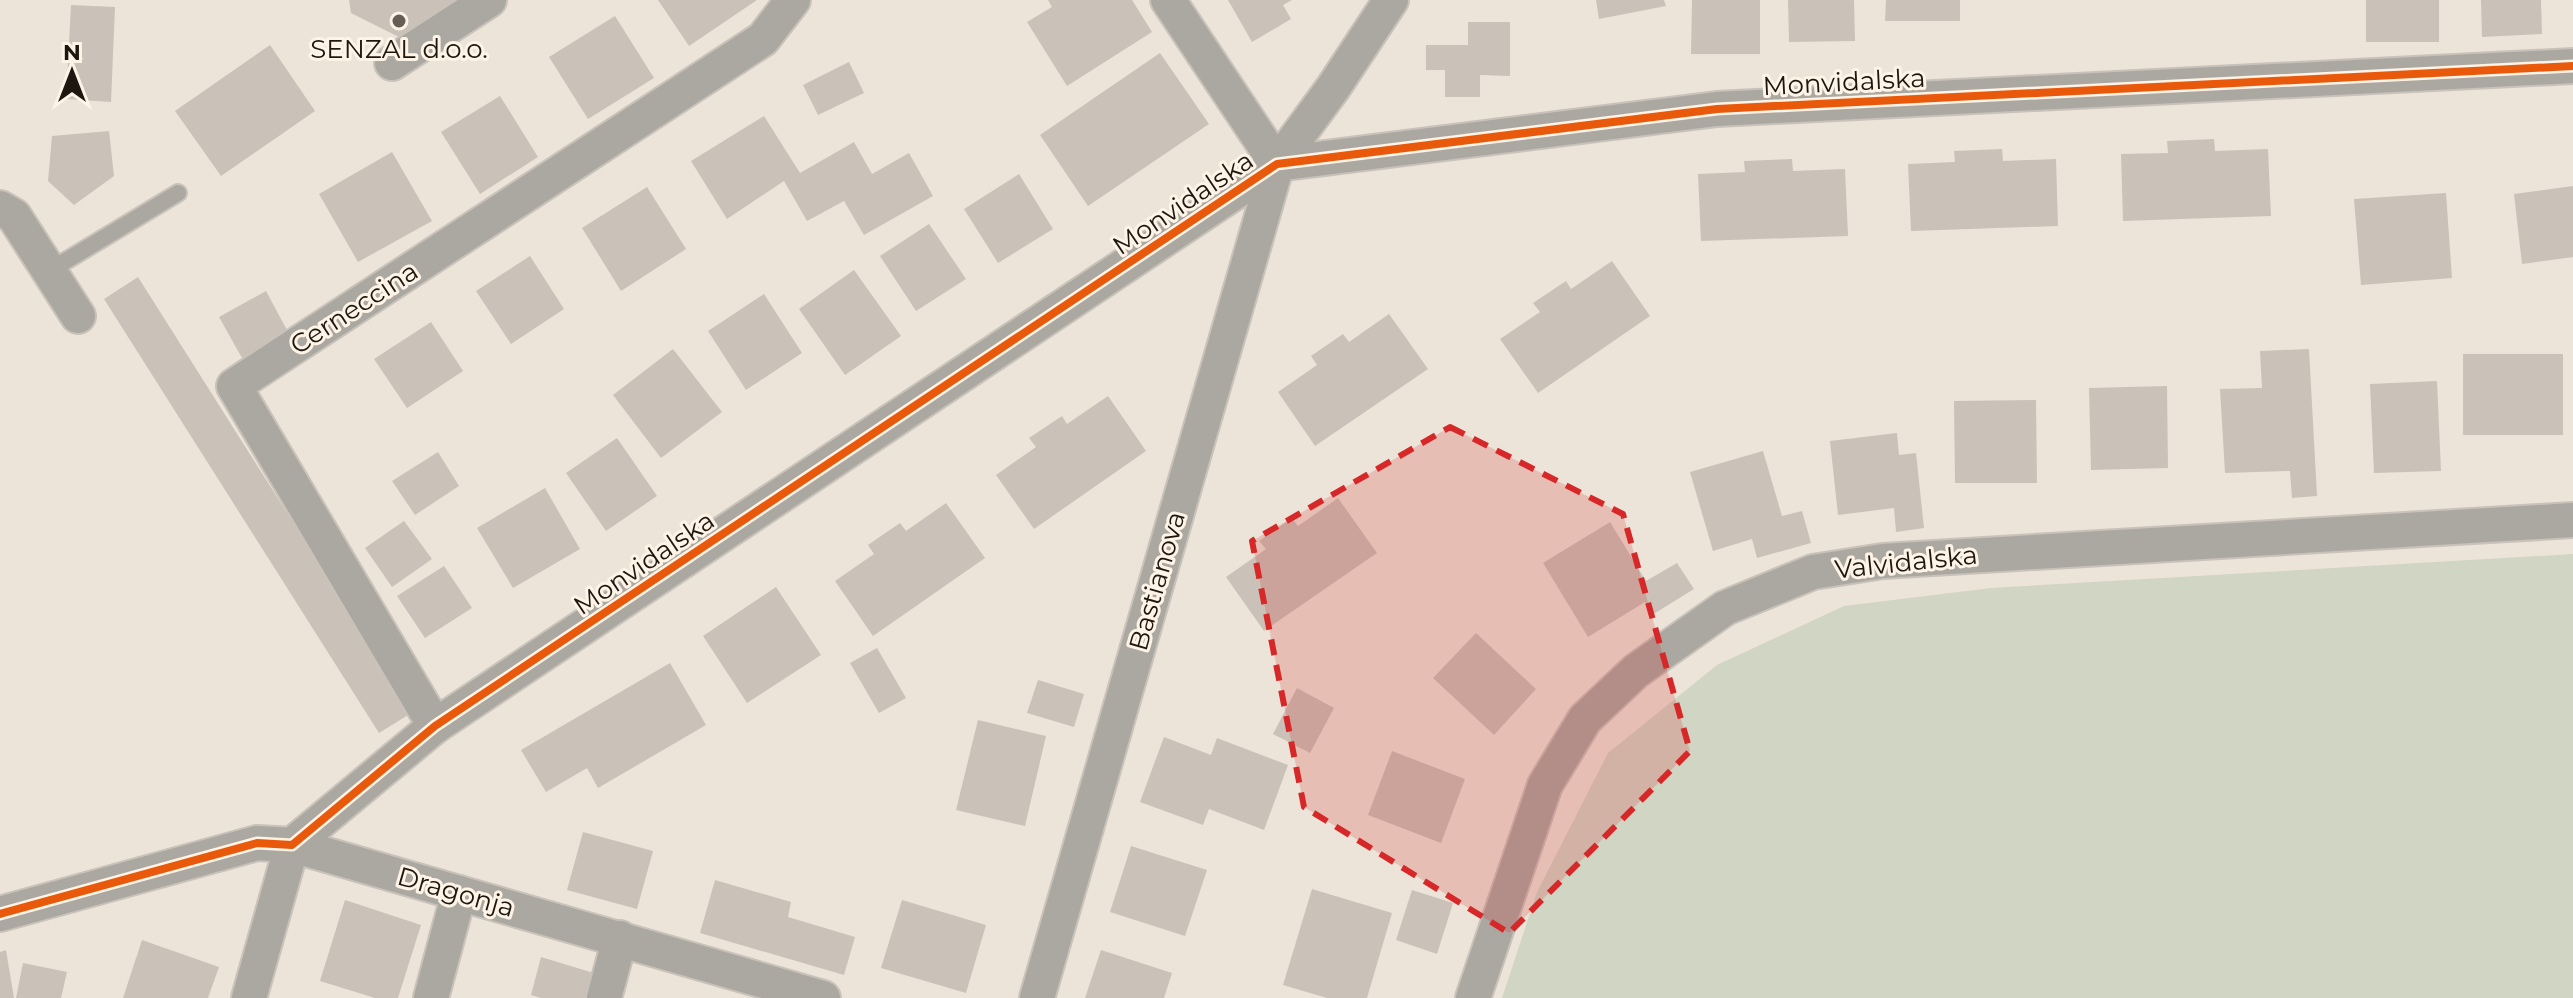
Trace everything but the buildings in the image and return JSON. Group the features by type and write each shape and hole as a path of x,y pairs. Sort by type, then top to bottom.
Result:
{"street":[{"path":"392,63 489,0"},
{"name":"Cerneccina","path":"435,726 234,386 763,39 793,0"},
{"path":"1168,0 1277,164 1333,88 1391,0"},
{"name":"Monvidalska","path":"292,845 435,726 1277,164 1717,109 2573,66"},
{"name":"Bastianova","path":"1037,998 1277,164"},
{"path":"0,208 14,216 78,316"},
{"name":"Valvidalska","path":"1473,998 1545,785 1585,719 1636,671 1725,608 1813,572 1883,561 2573,520"},
{"path":"0,914 257,843 292,845 249,998"},
{"name":"Dragonja","path":"292,845 823,998"},
{"path":"431,998 459,893"},
{"path":"604,998 620,938"}],"lane":[{"path":"49,271 178,193"}],"highlighted area":[{"path":"1450,427 1623,514 1690,751 1509,933 1304,807 1252,541"}],"green space":[{"path":"2573,554 2573,998 1502,998 1537,892 1608,753 1717,665 1844,606 1991,588"}],"cycle path":[{"path":"0,914 257,843 292,845 435,726 1277,164 1717,109 2573,66"}],"place":[{"name":"SENZAL d.o.o.","path":"399,21"}]}
